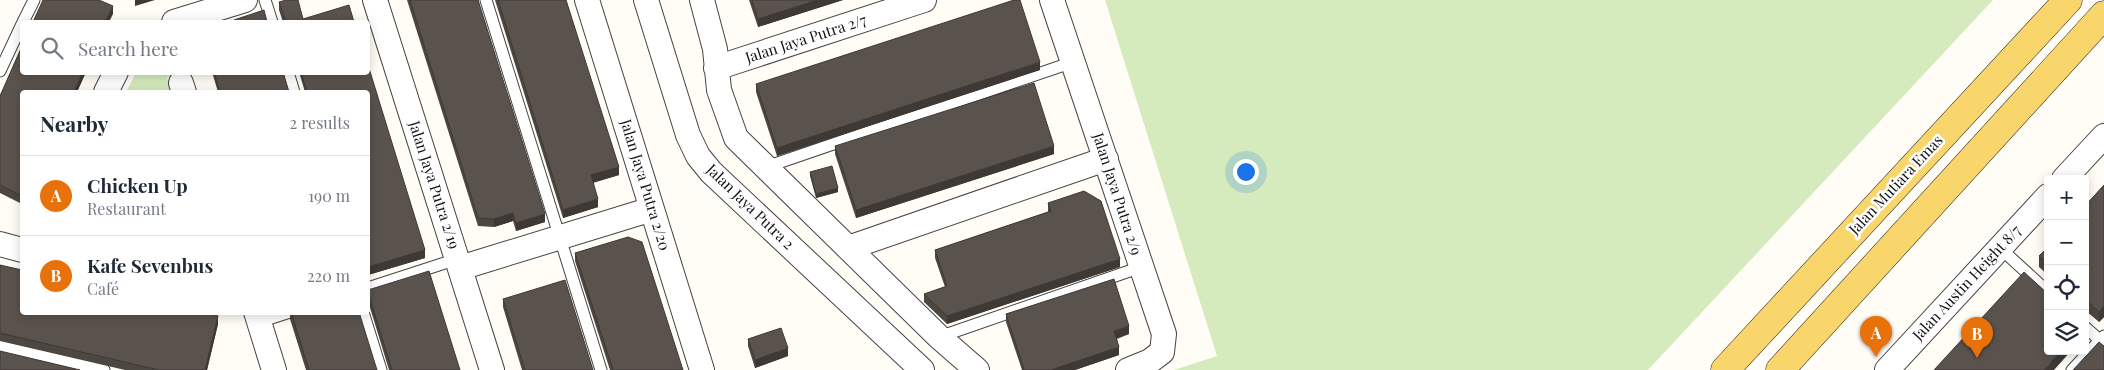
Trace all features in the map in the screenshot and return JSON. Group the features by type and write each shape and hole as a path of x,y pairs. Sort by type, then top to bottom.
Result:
{"main road":[{"name":"Jalan Mutiara Emas","path":"1725,370 2068,0"},
{"path":"1780,370 2104,15"}],"street":[{"path":"180,20 245,0"},
{"name":"Jalan Jaya Putra 2/19","path":"375,0 492,370"},
{"name":"Jalan Jaya Putra 2/20","path":"587,0 702,370"},
{"name":"Jalan Jaya Putra 2","path":"646,0 688,135 698,156 712,172 922,370"},
{"path":"702,0 715,49 719,90 736,138 939,337 977,370"},
{"name":"Jalan Jaya Putra 2/7","path":"716,68 924,0"},
{"name":"Jalan Jaya Putra 2/9","path":"1052,0 1164,334 1162,352 1150,361 1128,370"},
{"path":"107,90 114,75"},
{"path":"2068,175 2104,136"},
{"path":"848,248 1106,159"},
{"name":"Jalan Austin Height 8/7","path":"1886,370 2044,200"},
{"path":"458,264 560,237 652,209"},
{"path":"0,244 20,249"},
{"path":"257,318 274,370"}],"lane":[{"path":"24,20 34,0"},
{"path":"266,0 271,20"},
{"path":"486,0 601,370"},
{"path":"0,71 20,29"},
{"path":"766,168 1073,62"},
{"path":"289,75 293,90"},
{"path":"2000,248 2044,288"},
{"path":"370,287 458,264"},
{"path":"939,337 1141,267"},
{"path":"257,318 274,315"},
{"path":"364,315 381,370"},
{"path":"2072,370 2103,340 2089,330"},
{"path":"0,346 104,370"}],"green space":[{"path":"1105,0 1993,0 1648,370 1174,370 1217,356"},
{"path":"135,75 178,75 167,78 170,90 127,90"}],"building":[{"path":"43,0 99,0 113,6 106,20 34,20"},
{"path":"298,0 303,19 349,5 353,20 285,20 279,2"},
{"path":"410,0 478,0 545,214 516,223 513,213 494,219 478,218"},
{"path":"498,0 566,0 619,167 591,175 598,199 563,210"},
{"path":"752,0 818,0 758,19"},
{"path":"1014,0 1020,0 1040,62 777,148 756,84"},
{"path":"264,10 266,20 234,20"},
{"path":"20,51 20,75 82,75 75,90 20,90 20,195 0,185 0,96"},
{"path":"370,71 425,250 370,266 370,90 306,90 302,75 370,75"},
{"path":"215,75 284,75 288,90 219,90"},
{"path":"1034,83 1054,146 856,210 835,146"},
{"path":"832,166 838,188 816,194 810,172"},
{"path":"2104,185 2104,306 2099,312 2089,303 2089,202"},
{"path":"1084,191 1101,201 1120,259 947,316 924,294 947,286 935,250 1051,211 1048,203"},
{"path":"628,237 642,242 683,370 613,370 575,253"},
{"path":"2044,251 2044,260 2039,256"},
{"path":"0,265 20,270 20,315 218,316 205,370 159,370 0,333"},
{"path":"429,271 460,370 392,370 370,299 370,289"},
{"path":"2024,272 2044,290 2044,355 2057,355 2044,370 1934,370"},
{"path":"1114,279 1129,326 1114,331 1119,347 1051,370 1024,370 1006,314"},
{"path":"565,280 593,370 525,370 503,299"},
{"path":"292,315 360,315 377,370 309,370"},
{"path":"781,328 788,348 755,360 748,339"},
{"path":"2099,342 2104,346 2104,370 2073,370 2089,355"},
{"path":"0,351 80,370 0,370"}],"place":[{"name":"Chicken Up","path":"1876,357"},
{"name":"Kafe Sevenbus","path":"1977,358"}]}
